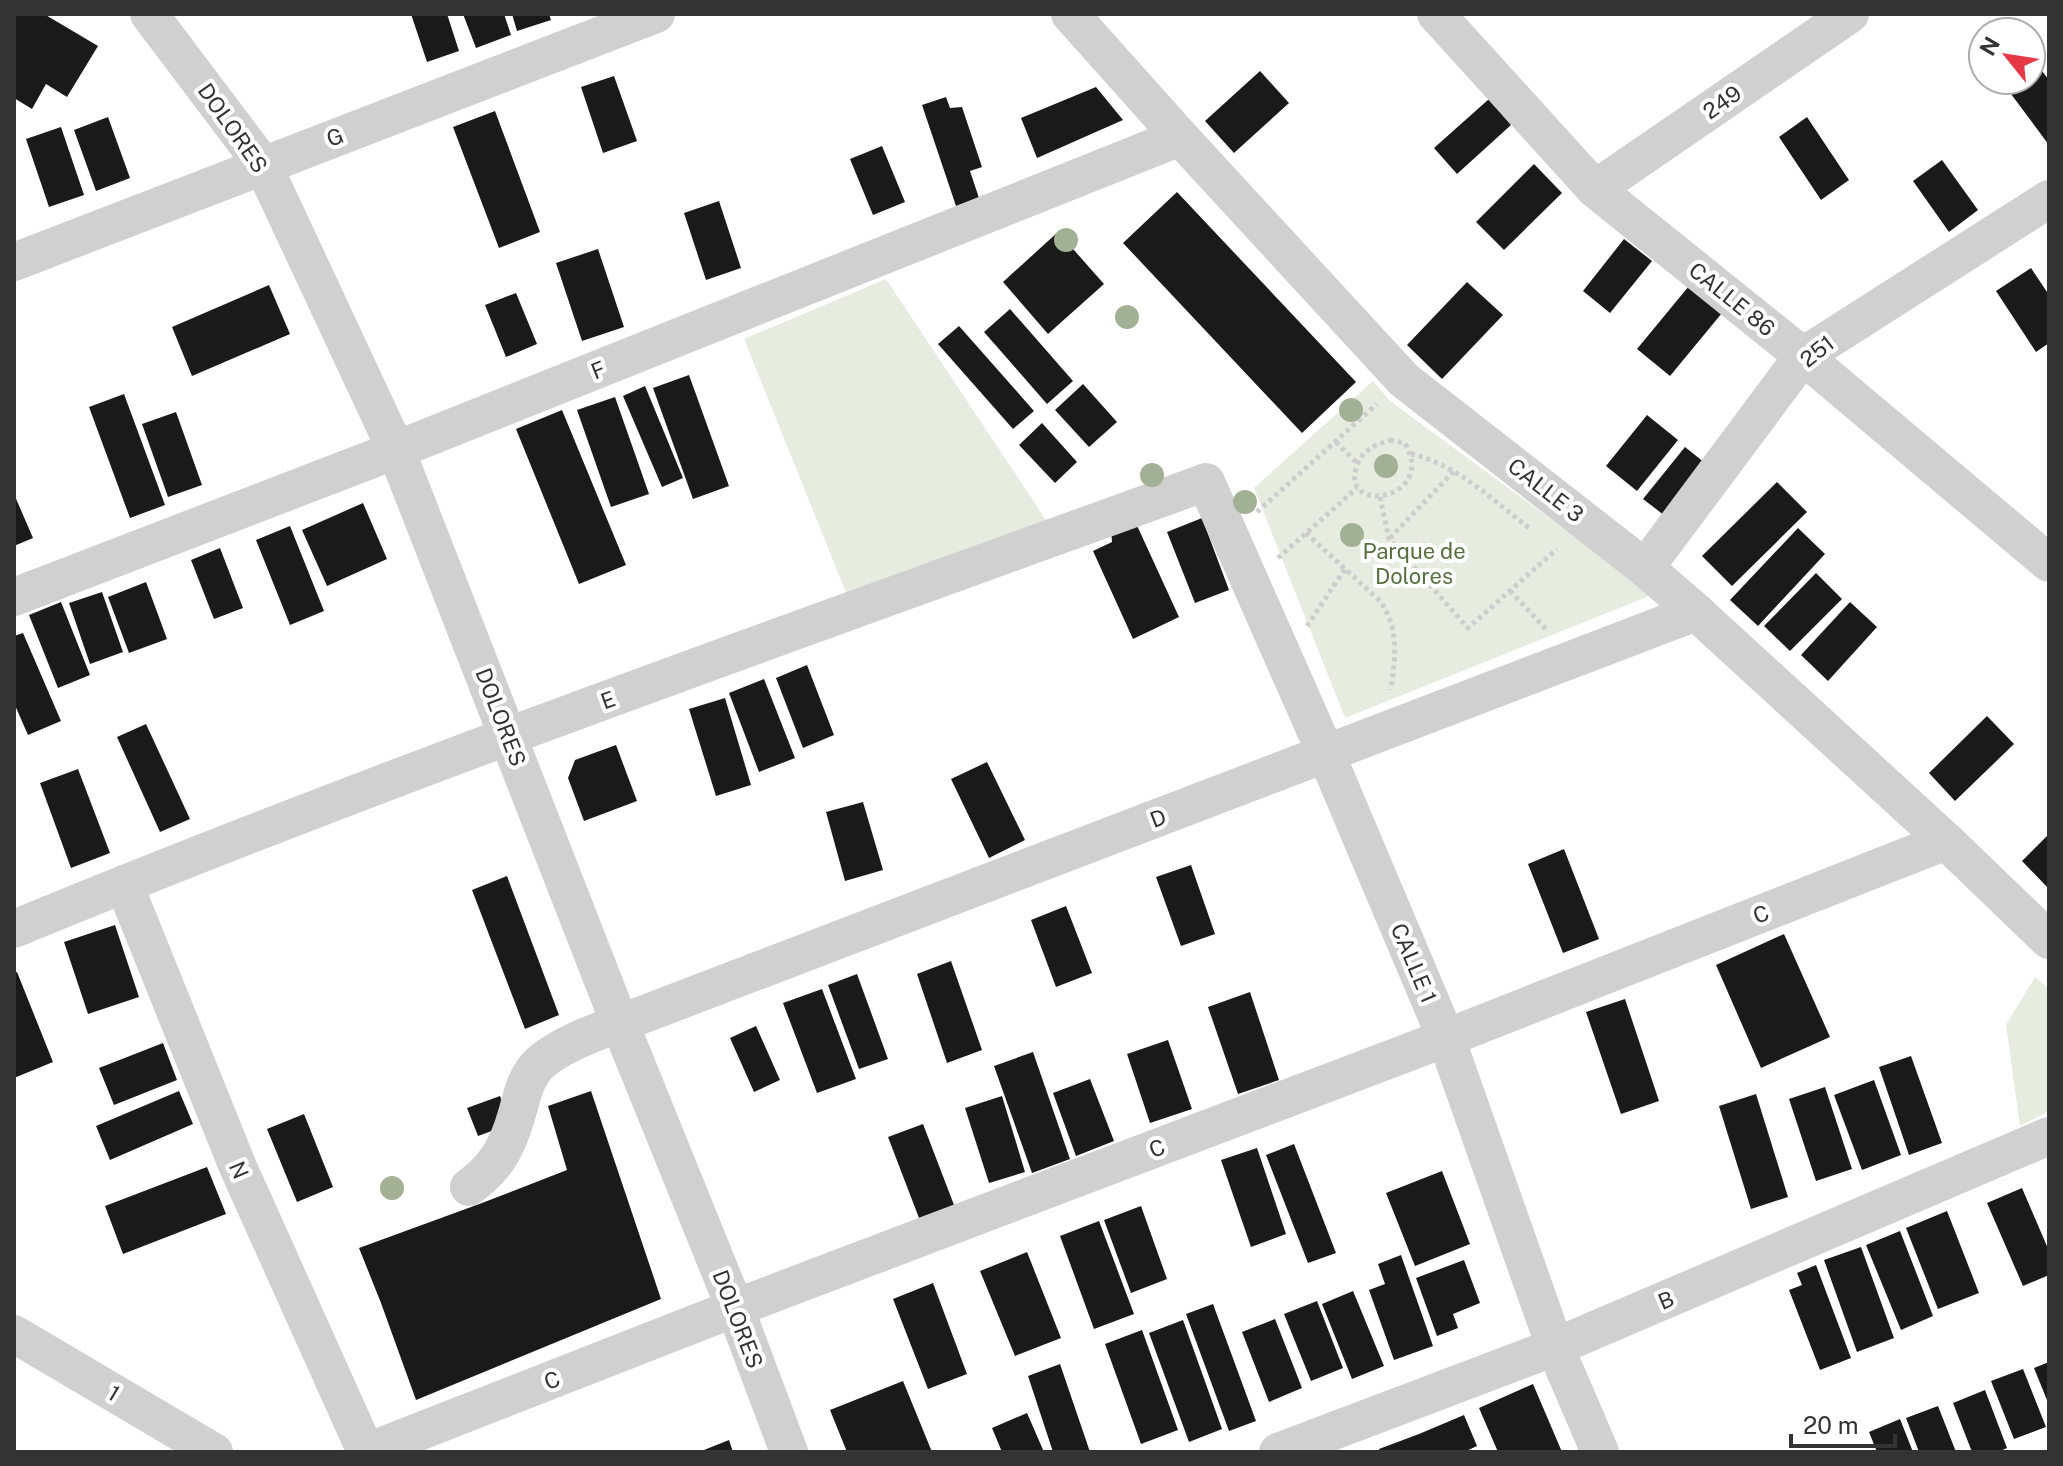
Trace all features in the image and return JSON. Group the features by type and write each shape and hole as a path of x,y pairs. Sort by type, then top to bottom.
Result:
{"street":[{"name":"DOLORES","path":"149,14 263,165 396,450 789,1452"},
{"name":"G","path":"14,262 656,14"},
{"name":"CALLE 3","path":"1070,14 1404,380 1645,568 1696,612 1946,841 2049,940"},
{"name":"CALLE 86","path":"1436,14 1595,189 2045,552"},
{"name":"249","path":"1595,189 1850,14"},
{"name":"F","path":"14,597 396,450 1180,137"},
{"name":"251","path":"1645,568 1803,356 2049,199"},
{"name":"CALLE 1","path":"1206,482 1446,1038 1555,1347 1600,1452"},
{"name":"E","path":"14,929 509,736 1206,482"},
{"name":"D","path":"469,1187 487,1175 502,1153 524,1088 534,1070 555,1050 1696,612"},
{"name":"C","path":"367,1452 735,1308 1446,1038 1946,841"},
{"name":"N","path":"124,884 238,1167 367,1452"},
{"name":"B","path":"1278,1452 1555,1347 2049,1136"},
{"name":"1","path":"14,1334 214,1452"}],"path":[{"path":"1229,537 1404,380"},
{"path":"1390,440 1405,443 1411,454 1413,464 1410,475 1402,487 1391,495 1366,496 1354,484 1358,464 1368,449 1390,440"},
{"path":"1389,539 1482,441"},
{"path":"1335,442 1358,464"},
{"path":"1411,454 1454,471 1534,532"},
{"path":"1250,583 1358,488"},
{"path":"1380,497 1389,539 1468,628 1557,549 1546,540"},
{"path":"1306,533 1380,601 1389,614 1396,656 1385,731"},
{"path":"1285,660 1345,569"},
{"path":"1510,591 1575,658"}],"green space":[{"path":"886,279 1048,523 847,595 744,339"},
{"name":"Parque de Dolores","path":"1373,381 1390,401 1650,592 1647,597 1345,718 1254,488"},
{"path":"2035,977 2049,989 2049,1111 2020,1126 2006,1025"}],"building":[{"path":"14,14 44,14 98,46 67,97 46,84 32,109 14,98"},
{"path":"411,14 447,14 459,51 427,62"},
{"path":"463,14 504,14 511,35 476,48"},
{"path":"512,14 549,14 551,20 517,31"},
{"path":"1260,71 1289,103 1234,153 1205,121"},
{"path":"614,76 637,141 603,153 581,87"},
{"path":"2047,77 2049,80 2049,145 2012,96 2047,96"},
{"path":"1096,87 1123,120 1037,158 1021,118"},
{"path":"946,97 950,108 962,107 982,167 970,171 979,198 956,206 922,105"},
{"path":"1489,99 1511,125 1457,174 1434,148"},
{"path":"495,111 540,232 499,248 453,127"},
{"path":"108,117 130,178 96,191 74,130"},
{"path":"1807,117 1849,180 1821,200 1779,137"},
{"path":"61,127 84,195 49,207 26,139"},
{"path":"882,146 905,202 873,215 850,159"},
{"path":"1942,160 1978,210 1949,232 1913,181"},
{"path":"1534,164 1562,193 1504,250 1476,222"},
{"path":"1177,192 1356,382 1302,433 1123,243"},
{"path":"719,201 741,268 706,280 684,213"},
{"path":"1058,232 1104,284 1048,334 1003,282"},
{"path":"1624,239 1652,261 1610,313 1583,291"},
{"path":"598,249 624,327 582,341 556,263"},
{"path":"2031,268 2049,295 2049,343 2036,352 1996,291"},
{"path":"1467,282 1503,315 1442,379 1407,345"},
{"path":"269,285 290,334 192,376 172,327"},
{"path":"1689,286 1722,313 1670,376 1637,349"},
{"path":"516,293 537,344 506,357 485,305"},
{"path":"1010,309 1073,381 1047,404 984,332"},
{"path":"959,326 1034,411 1013,429 938,344"},
{"path":"689,375 729,486 693,499 653,388"},
{"path":"1083,384 1117,422 1089,447 1055,410"},
{"path":"645,386 683,478 662,487 623,396"},
{"path":"124,394 165,505 130,518 89,407"},
{"path":"615,397 649,494 611,507 577,410"},
{"path":"562,410 626,565 579,584 516,429"},
{"path":"176,412 202,485 168,497 142,424"},
{"path":"1647,415 1678,440 1637,491 1606,466"},
{"path":"1042,423 1077,462 1055,483 1019,445"},
{"path":"1685,447 1710,467 1669,519 1643,499"},
{"path":"1777,482 1807,512 1732,586 1702,556"},
{"path":"14,494 33,538 14,546"},
{"path":"363,503 387,559 327,586 302,530"},
{"path":"1202,518 1229,590 1195,603 1167,532"},
{"path":"1134,519 1179,617 1133,639 1093,551 1112,542 1111,529"},
{"path":"290,526 324,611 290,625 256,540"},
{"path":"1798,528 1825,554 1758,626 1730,600"},
{"path":"220,548 243,608 214,619 191,560"},
{"path":"1816,573 1842,599 1790,651 1764,626"},
{"path":"146,582 167,639 129,653 108,597"},
{"path":"102,592 123,652 90,664 69,603"},
{"path":"61,602 90,675 58,688 29,615"},
{"path":"1850,602 1877,627 1828,681 1801,655"},
{"path":"23,633 61,721 28,735 14,703 14,636"},
{"path":"807,665 834,735 803,748 776,678"},
{"path":"764,679 795,758 759,772 729,693"},
{"path":"725,698 751,785 716,796 689,709"},
{"path":"1987,716 2014,744 1955,801 1929,773"},
{"path":"146,724 190,819 160,832 117,737"},
{"path":"616,745 637,801 584,821 568,778 575,760"},
{"path":"987,762 1025,840 989,858 951,779"},
{"path":"78,769 110,853 71,868 40,783"},
{"path":"863,802 883,870 845,881 826,812"},
{"path":"2049,834 2049,889 2022,861"},
{"path":"1564,849 1599,939 1563,953 1528,864"},
{"path":"1191,865 1215,934 1181,946 1156,877"},
{"path":"507,876 559,1015 525,1029 472,890"},
{"path":"1066,906 1092,973 1056,987 1031,920"},
{"path":"115,925 139,997 88,1014 64,942"},
{"path":"1784,934 1830,1037 1761,1068 1716,965"},
{"path":"951,961 982,1050 947,1063 917,974"},
{"path":"17,972 53,1062 14,1078 14,973"},
{"path":"857,974 888,1059 859,1069 828,985"},
{"path":"822,989 856,1079 817,1093 783,1003"},
{"path":"1250,992 1279,1080 1238,1094 1208,1007"},
{"path":"1625,999 1659,1101 1621,1114 1586,1012"},
{"path":"756,1026 780,1080 754,1092 730,1038"},
{"path":"1168,1040 1192,1109 1150,1123 1127,1054"},
{"path":"163,1043 177,1080 114,1105 99,1068"},
{"path":"1033,1052 1070,1159 1032,1173 994,1066"},
{"path":"1911,1056 1942,1143 1909,1155 1879,1067"},
{"path":"1090,1079 1114,1141 1076,1156 1053,1093"},
{"path":"1874,1080 1901,1155 1862,1170 1834,1095"},
{"path":"1825,1087 1852,1169 1816,1181 1789,1099"},
{"path":"179,1091 193,1124 110,1160 96,1126"},
{"path":"591,1091 661,1299 416,1400 359,1248 567,1170 548,1106"},
{"path":"1756,1094 1788,1197 1751,1209 1719,1106"},
{"path":"500,1096 511,1124 478,1136 467,1108"},
{"path":"1002,1096 1025,1172 989,1183 965,1108"},
{"path":"304,1114 333,1187 297,1202 267,1129"},
{"path":"923,1124 954,1205 919,1218 888,1137"},
{"path":"1294,1144 1336,1253 1308,1263 1266,1155"},
{"path":"1257,1148 1286,1234 1251,1247 1221,1160"},
{"path":"207,1167 226,1214 123,1254 105,1206"},
{"path":"1442,1171 1470,1244 1415,1266 1386,1193"},
{"path":"2022,1188 2049,1251 2049,1275 2023,1286 1987,1203"},
{"path":"1141,1206 1167,1279 1131,1293 1104,1220"},
{"path":"1947,1211 1979,1293 1938,1309 1906,1228"},
{"path":"1099,1221 1134,1314 1094,1329 1060,1236"},
{"path":"1900,1231 1933,1316 1901,1330 1866,1245"},
{"path":"1861,1247 1894,1338 1857,1352 1824,1260"},
{"path":"1027,1252 1061,1338 1015,1356 980,1271"},
{"path":"1401,1255 1433,1346 1394,1360 1369,1290 1385,1284 1378,1264"},
{"path":"1464,1260 1480,1303 1453,1314 1458,1328 1437,1336 1416,1278"},
{"path":"1816,1265 1851,1358 1820,1370 1789,1290 1802,1285 1797,1273"},
{"path":"933,1283 967,1374 928,1389 893,1299"},
{"path":"1353,1291 1384,1366 1352,1379 1322,1304"},
{"path":"1317,1301 1343,1368 1311,1381 1284,1314"},
{"path":"1213,1304 1256,1421 1229,1431 1186,1314"},
{"path":"1275,1319 1302,1388 1269,1402 1242,1332"},
{"path":"1183,1320 1222,1429 1189,1442 1149,1333"},
{"path":"1142,1330 1178,1430 1141,1444 1105,1344"},
{"path":"2049,1362 2049,1405 2034,1368"},
{"path":"1060,1364 1090,1452 1053,1452 1028,1376"},
{"path":"2023,1369 2046,1427 2014,1439 1991,1381"},
{"path":"903,1381 932,1452 847,1452 830,1410"},
{"path":"1533,1384 1562,1452 1498,1452 1479,1408"},
{"path":"1985,1390 2007,1448 1998,1452 1972,1452 1953,1403"},
{"path":"1938,1406 1956,1452 1919,1452 1906,1418"},
{"path":"1027,1413 1044,1452 1002,1452 992,1428"},
{"path":"1464,1415 1477,1446 1464,1452 1380,1452 1379,1449"},
{"path":"1900,1419 1913,1452 1877,1452 1869,1432"},
{"path":"729,1440 733,1452 699,1452"}]}
